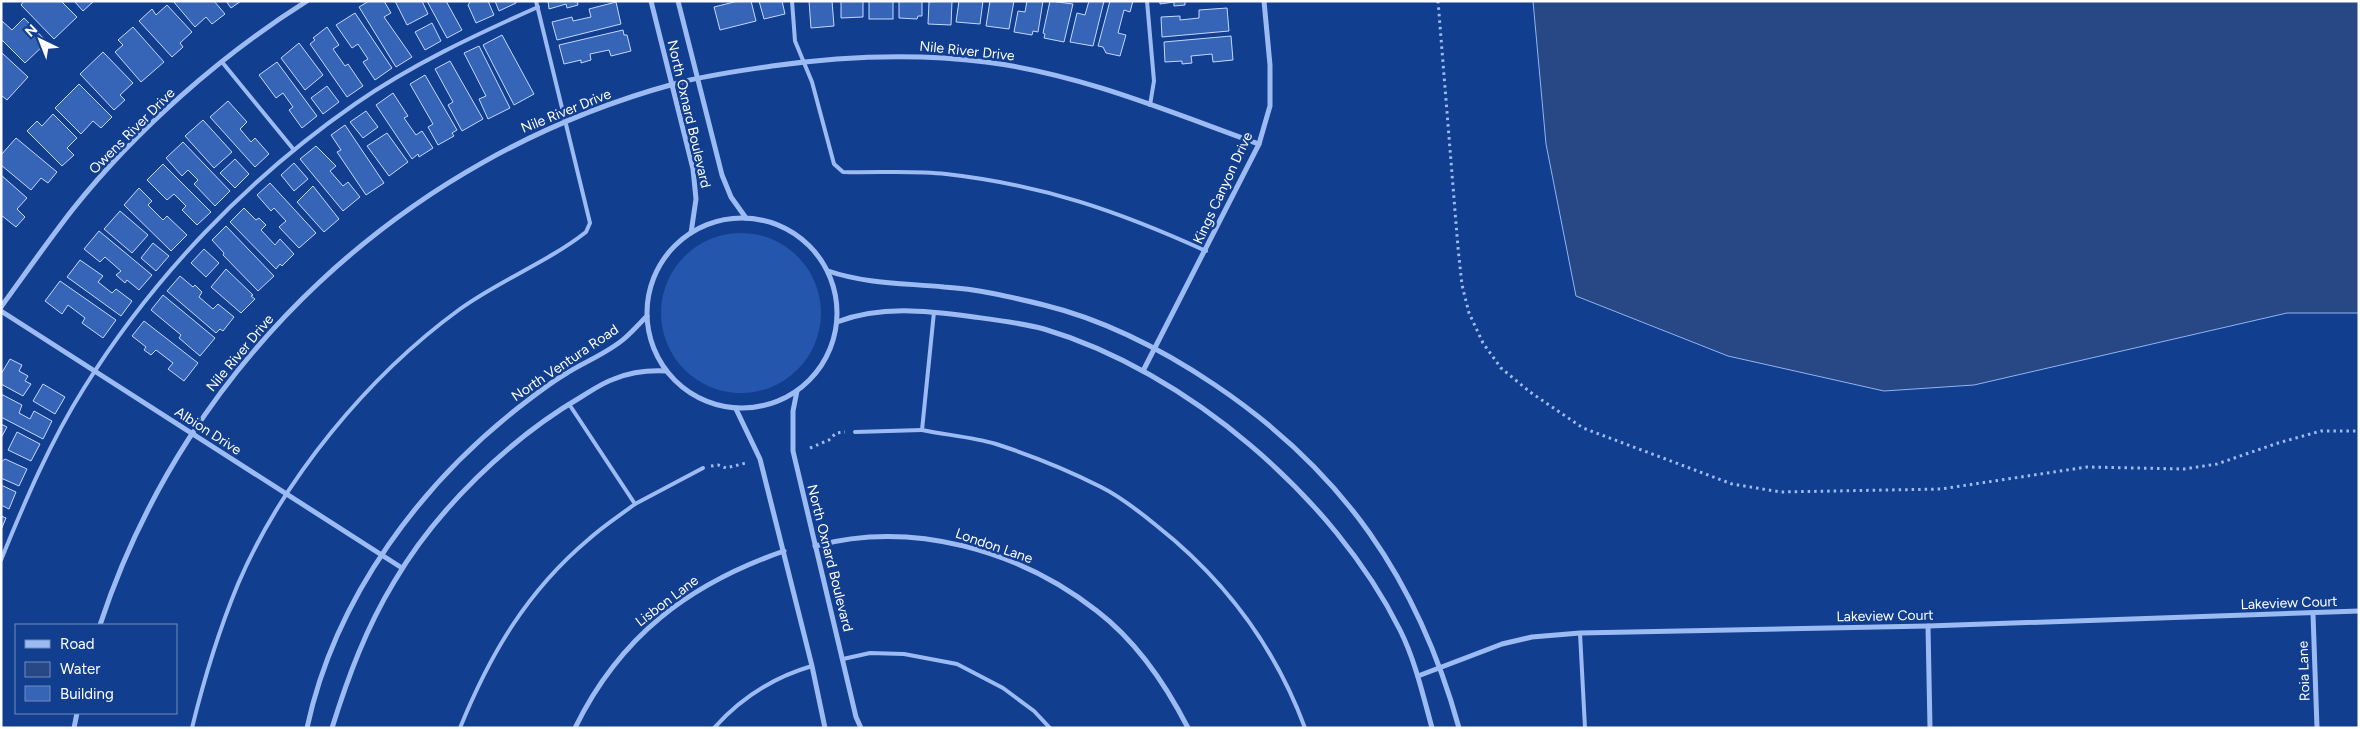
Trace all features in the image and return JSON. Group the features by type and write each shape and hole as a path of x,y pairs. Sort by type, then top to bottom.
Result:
{"street":[{"name":"Owens River Drive","path":"1,307 74,208 116,160 178,100 222,62 307,1"},
{"name":"North Oxnard Boulevard","path":"650,1 694,175 696,199 691,233"},
{"name":"North Oxnard Boulevard","path":"678,1 722,175 731,197 746,218"},
{"name":"Kings Canyon Drive","path":"1143,371 1259,144 1270,106 1270,65 1264,1"},
{"name":"Nile River Drive","path":"100,624 154,496 192,433 256,347 312,289 376,232 449,182 504,149 565,122 607,105 671,84 696,78 804,62 884,56 987,62 1069,77 1259,144"},
{"path":"746,218 771,222 794,233 814,250 828,270 836,296 837,322 830,349 817,372 797,391 776,402 736,409 709,402 685,390 666,371 656,354 649,335 646,316 651,284 667,255 691,233 709,224 746,218"},
{"path":"828,270 863,281 947,287 1010,297 1047,306 1110,328 1155,348 1191,368 1244,404 1282,434 1324,477 1364,525 1392,566 1417,613 1440,667 1459,728"},
{"name":"Albion Drive","path":"1,311 402,568"},
{"path":"837,322 860,314 885,311 934,312 1043,329 1088,345 1143,371 1179,392 1256,448 1304,496 1364,571 1400,630 1418,676 1432,728"},
{"name":"North Ventura Road","path":"307,728 311,707 329,657 350,611 381,555 401,527 444,475 483,437 543,389 625,338 646,316"},
{"path":"332,728 348,675 363,640 402,568 436,524 476,479 532,430 569,404 613,379 637,372 666,371"},
{"name":"North Oxnard Boulevard","path":"797,391 793,411 793,451 856,716 861,728"},
{"path":"736,409 760,459 812,666 825,728"},
{"name":"London Lane","path":"815,546 841,539 882,535 947,542 1019,564 1059,584 1099,612 1132,645 1170,694 1188,728"},
{"name":"Lisbon Lane","path":"575,728 588,701 615,662 650,625 680,601 714,580 784,551"},
{"name":"Lakeview Court","path":"1418,676 1502,644 1532,637 1580,633 1928,626 2359,611"},
{"name":"Roia Lane","path":"2313,614 2316,728"},
{"path":"1928,626 1930,728"},
{"path":"74,728 77,714"}],"lane":[{"path":"192,728 203,682 239,583 286,495 327,438 369,391 411,350 460,309 586,232 590,223 536,1"},
{"path":"792,1 795,41 812,82 834,164 843,172 944,174 1018,184 1084,202 1142,222 1206,251"},
{"path":"1147,1 1154,81 1150,105"},
{"path":"1,560 20,511 48,452 95,371 145,301 194,244 256,182 294,150 355,104 416,67 484,31 538,8"},
{"path":"222,62 294,150"},
{"path":"922,430 934,312"},
{"path":"569,404 634,504"},
{"path":"855,432 922,430 994,444 1052,464 1103,488 1140,512 1188,550 1233,599 1271,653 1296,703 1305,728"},
{"path":"460,728 480,679 518,616 548,578 589,538 634,504 703,468"},
{"path":"1580,633 1585,728"},
{"path":"843,659 870,653 904,654 957,664 1003,688 1034,711 1050,728"},
{"path":"714,728 725,715 757,690 787,673 812,666"}],"path":[{"path":"1438,1 1458,248 1462,285 1469,313 1483,343 1501,368 1537,397 1584,428 1732,484 1781,492 1942,489 2087,467 2184,469 2217,464 2278,442 2321,431 2359,431"},
{"path":"810,448 829,440 836,433 855,432"},
{"path":"703,468 718,464 726,468 746,463"}],"shaded area":[{"path":"741,233 772,239 792,251 803,262 815,282 821,313 815,344 803,364 792,375 772,387 741,393 710,387 690,375 679,364 667,344 661,313 667,282 679,262 690,251 710,239"}],"water":[{"path":"1533,1 2359,1 2359,313 2287,313 1974,385 1884,391 1728,356 1576,296 1546,144"}],"building":[{"path":"24,1 61,1 77,17 54,39 21,5"},
{"path":"74,1 94,1 83,11"},
{"path":"173,1 214,1 225,14 212,24 206,17 195,27"},
{"path":"226,1 241,1 231,8"},
{"path":"369,1 384,1 391,13 384,17 412,57 396,67 359,7"},
{"path":"395,1 422,1 428,14 407,25"},
{"path":"427,1 446,1 462,30 447,38"},
{"path":"471,1 488,1 494,15 476,23 468,5"},
{"path":"495,1 516,1 516,3 499,11"},
{"path":"548,1 577,1 578,5 567,8 566,4 549,9"},
{"path":"738,1 751,1 756,21 720,30 714,7"},
{"path":"759,1 782,1 785,14 764,19"},
{"path":"809,1 832,1 834,26 811,28"},
{"path":"841,1 863,1 863,17 841,18"},
{"path":"869,1 893,1 893,19 869,19"},
{"path":"899,1 922,1 922,16 918,16 917,19 899,18"},
{"path":"952,1 951,25 928,24 929,2"},
{"path":"959,1 983,1 980,24 956,22"},
{"path":"990,1 1014,1 1009,29 986,26"},
{"path":"1027,1 1043,1 1038,32 1033,31 1032,35 1014,32 1018,11 1025,12"},
{"path":"1050,1 1073,4 1064,42 1044,38 1045,34 1043,33"},
{"path":"1089,1 1104,1 1093,46 1070,42 1077,13 1085,15"},
{"path":"1110,1 1133,1 1130,12 1124,10 1118,33 1126,35 1120,56 1106,53 1103,47 1098,46"},
{"path":"1160,1 1185,1 1185,5 1174,6 1174,2 1160,4"},
{"path":"616,2 621,24 557,40 552,22 572,17 573,21 591,17 589,9"},
{"path":"167,5 192,32 180,43 183,47 172,57 139,21 152,9 156,15"},
{"path":"1227,8 1229,31 1162,37 1161,17 1180,16 1180,20 1199,18 1199,10"},
{"path":"355,13 392,68 375,80 363,62 368,59 358,44 352,48 336,25"},
{"path":"24,18 47,42 25,63 1,39 2,21 12,30"},
{"path":"432,23 441,41 425,50 415,32"},
{"path":"133,27 164,62 141,82 115,52 123,45 118,40"},
{"path":"327,27 339,45 333,49 345,66 348,64 363,86 347,97 310,44 315,40 313,38"},
{"path":"623,30 624,35 627,35 631,51 611,56 609,50 590,54 591,60 581,63 581,60 564,64 559,45"},
{"path":"502,35 534,94 514,105 483,45"},
{"path":"1231,36 1233,60 1213,62 1212,54 1191,56 1192,63 1182,64 1182,61 1165,62 1164,42"},
{"path":"299,43 323,75 305,90 281,58"},
{"path":"479,46 510,108 488,119 479,99 486,96 464,53"},
{"path":"1,52 28,77 7,100 1,95"},
{"path":"103,52 133,83 120,95 125,100 114,110 80,74"},
{"path":"450,61 483,119 462,131 448,105 453,102 435,69"},
{"path":"277,62 317,116 302,128 289,110 293,107 283,93 276,98 259,75"},
{"path":"425,75 457,130 452,133 454,136 438,145 428,127 433,124 410,84"},
{"path":"79,84 112,117 101,128 93,121 81,134 55,108"},
{"path":"327,86 339,102 323,114 311,98"},
{"path":"393,93 408,116 404,118 416,135 422,131 433,148 419,157 418,154 412,159 376,105"},
{"path":"228,101 247,122 240,129 251,142 255,138 269,154 255,167 210,117"},
{"path":"366,111 378,127 363,138 350,122"},
{"path":"53,114 77,138 67,148 74,155 62,166 27,131 37,121 42,126"},
{"path":"203,120 232,152 214,168 185,136"},
{"path":"345,125 384,183 366,195 337,152 341,150 331,135"},
{"path":"387,133 408,162 389,176 367,146"},
{"path":"16,138 57,172 48,183 41,178 31,190 1,165 1,155"},
{"path":"183,142 230,191 215,206 194,184 198,180 188,170 182,176 166,158"},
{"path":"316,146 336,166 330,171 343,186 348,182 360,197 343,211 300,159"},
{"path":"235,159 249,174 235,188 220,173"},
{"path":"294,163 308,179 294,191 281,175"},
{"path":"163,164 211,212 197,225 182,210 186,206 174,194 167,200 147,180"},
{"path":"1,175 27,198 17,209 25,217 16,227 1,215"},
{"path":"270,183 316,233 299,248 279,227 286,221 274,208 271,211 257,195"},
{"path":"313,186 339,219 324,232 297,202"},
{"path":"139,188 152,201 148,205 163,220 167,216 187,235 171,251 124,205"},
{"path":"244,208 256,220 259,218 266,225 261,230 275,245 280,239 294,254 282,266 280,264 276,269 230,222"},
{"path":"120,211 148,235 132,253 104,229"},
{"path":"226,226 274,276 258,291 223,255 224,253 212,240"},
{"path":"99,231 152,275 139,290 127,280 125,283 116,275 121,271 105,257 100,262 84,249"},
{"path":"153,243 169,256 156,271 141,258"},
{"path":"204,249 219,263 206,277 191,263"},
{"path":"80,260 103,276 98,282 112,293 116,289 132,301 121,316 67,277"},
{"path":"226,269 255,299 241,313 211,287"},
{"path":"180,276 193,287 195,285 202,292 199,297 213,309 218,304 234,317 223,331 220,329 216,333 167,291"},
{"path":"60,281 116,320 103,338 82,323 85,318 68,305 62,314 45,301"},
{"path":"163,295 215,338 200,356 179,338 181,335 151,310"},
{"path":"144,321 198,363 184,381 168,369 173,363 156,350 151,355 144,350 146,347 132,336"},
{"path":"10,359 22,365 19,371 28,376 25,381 31,384 23,396 1,384 1,374"},
{"path":"43,384 65,397 55,414 33,401"},
{"path":"1,394 22,405 19,413 30,419 34,411 52,421 43,439 1,417"},
{"path":"1,424 7,427 1,438"},
{"path":"17,432 40,444 31,461 8,450"},
{"path":"5,459 27,469 19,486 1,478 1,462"},
{"path":"1,485 16,492 9,509 1,505"},
{"path":"1,516 6,518 1,530"}]}
